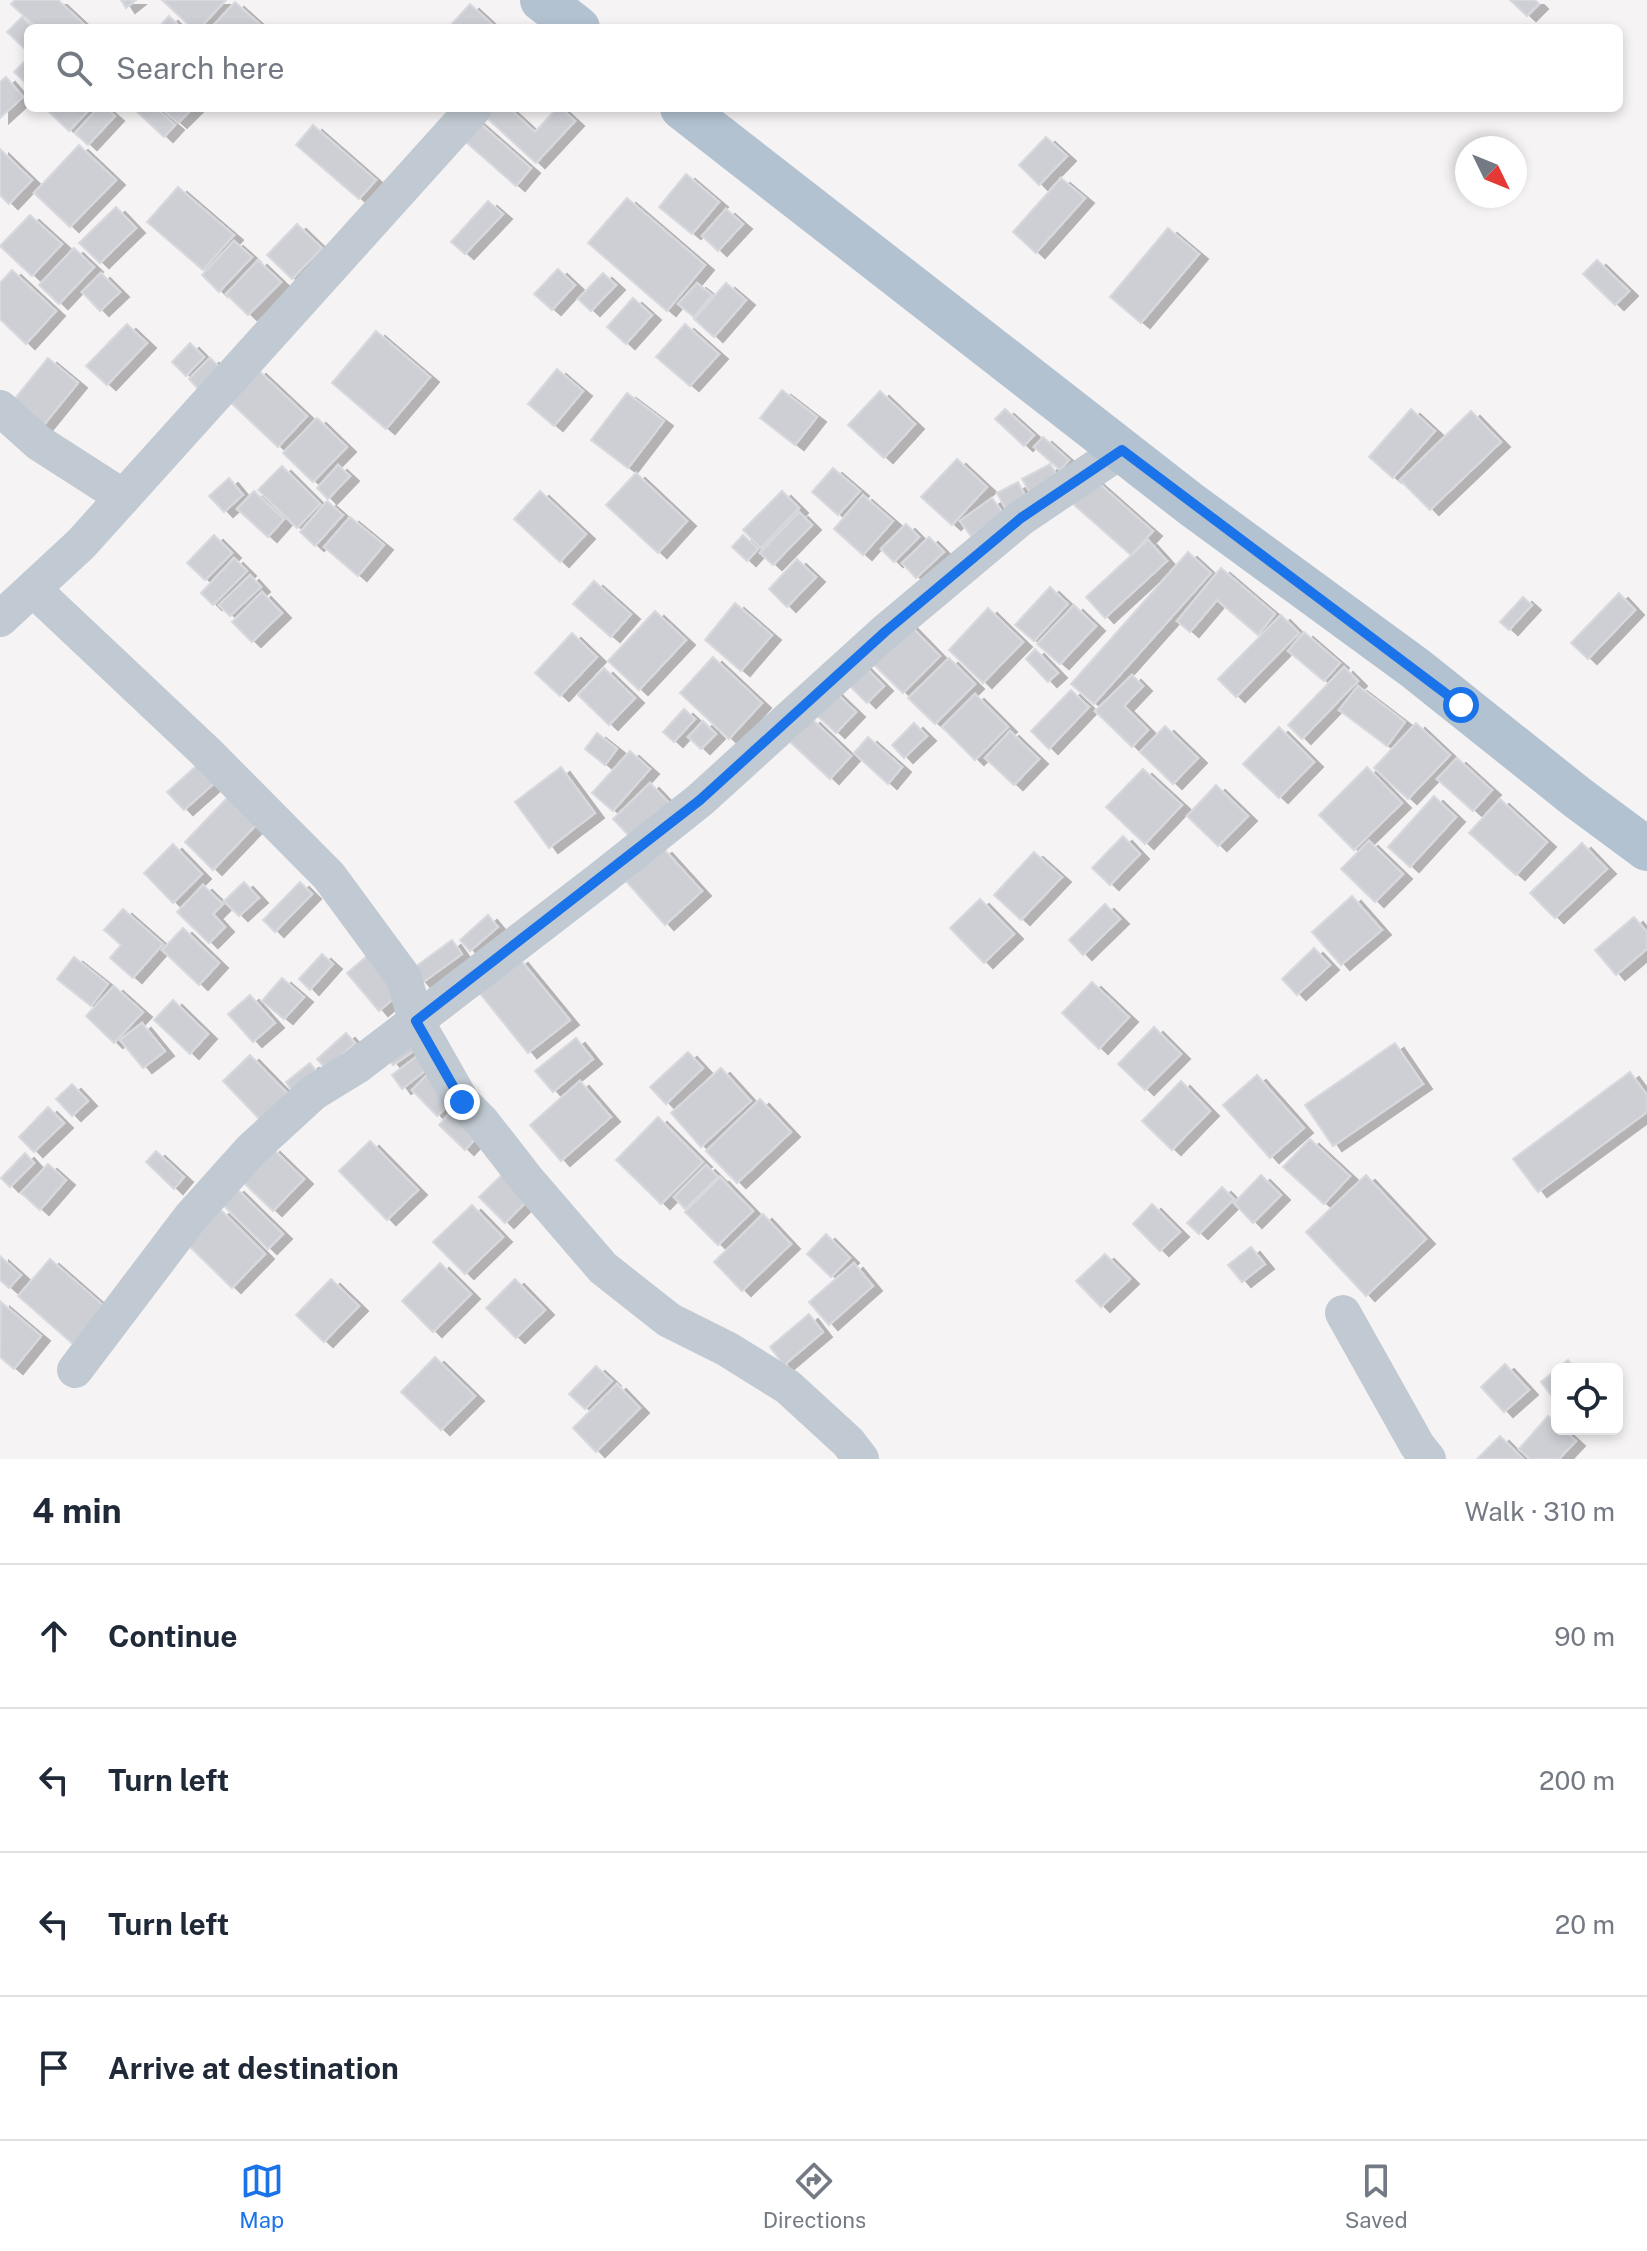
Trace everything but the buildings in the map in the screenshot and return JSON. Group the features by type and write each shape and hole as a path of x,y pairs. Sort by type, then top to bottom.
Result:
{"main road":[{"path":"687,112 1122,450 1415,668 1647,849"}],"street":[{"path":"0,619 81,544 470,112"},
{"path":"0,408 39,443 123,497"},
{"path":"75,1370 190,1218 251,1150 313,1093 357,1066 700,800 886,631 1021,518 1122,450"},
{"path":"33,589 205,751 329,876 404,978 416,1021 462,1102 603,1268 669,1320 727,1349 788,1387 848,1442 861,1459"},
{"path":"1343,1313 1417,1445 1428,1459"}],"route":[{"path":"462,1102 416,1021 700,800 886,631 1021,518 1122,450 1461,705"}]}
